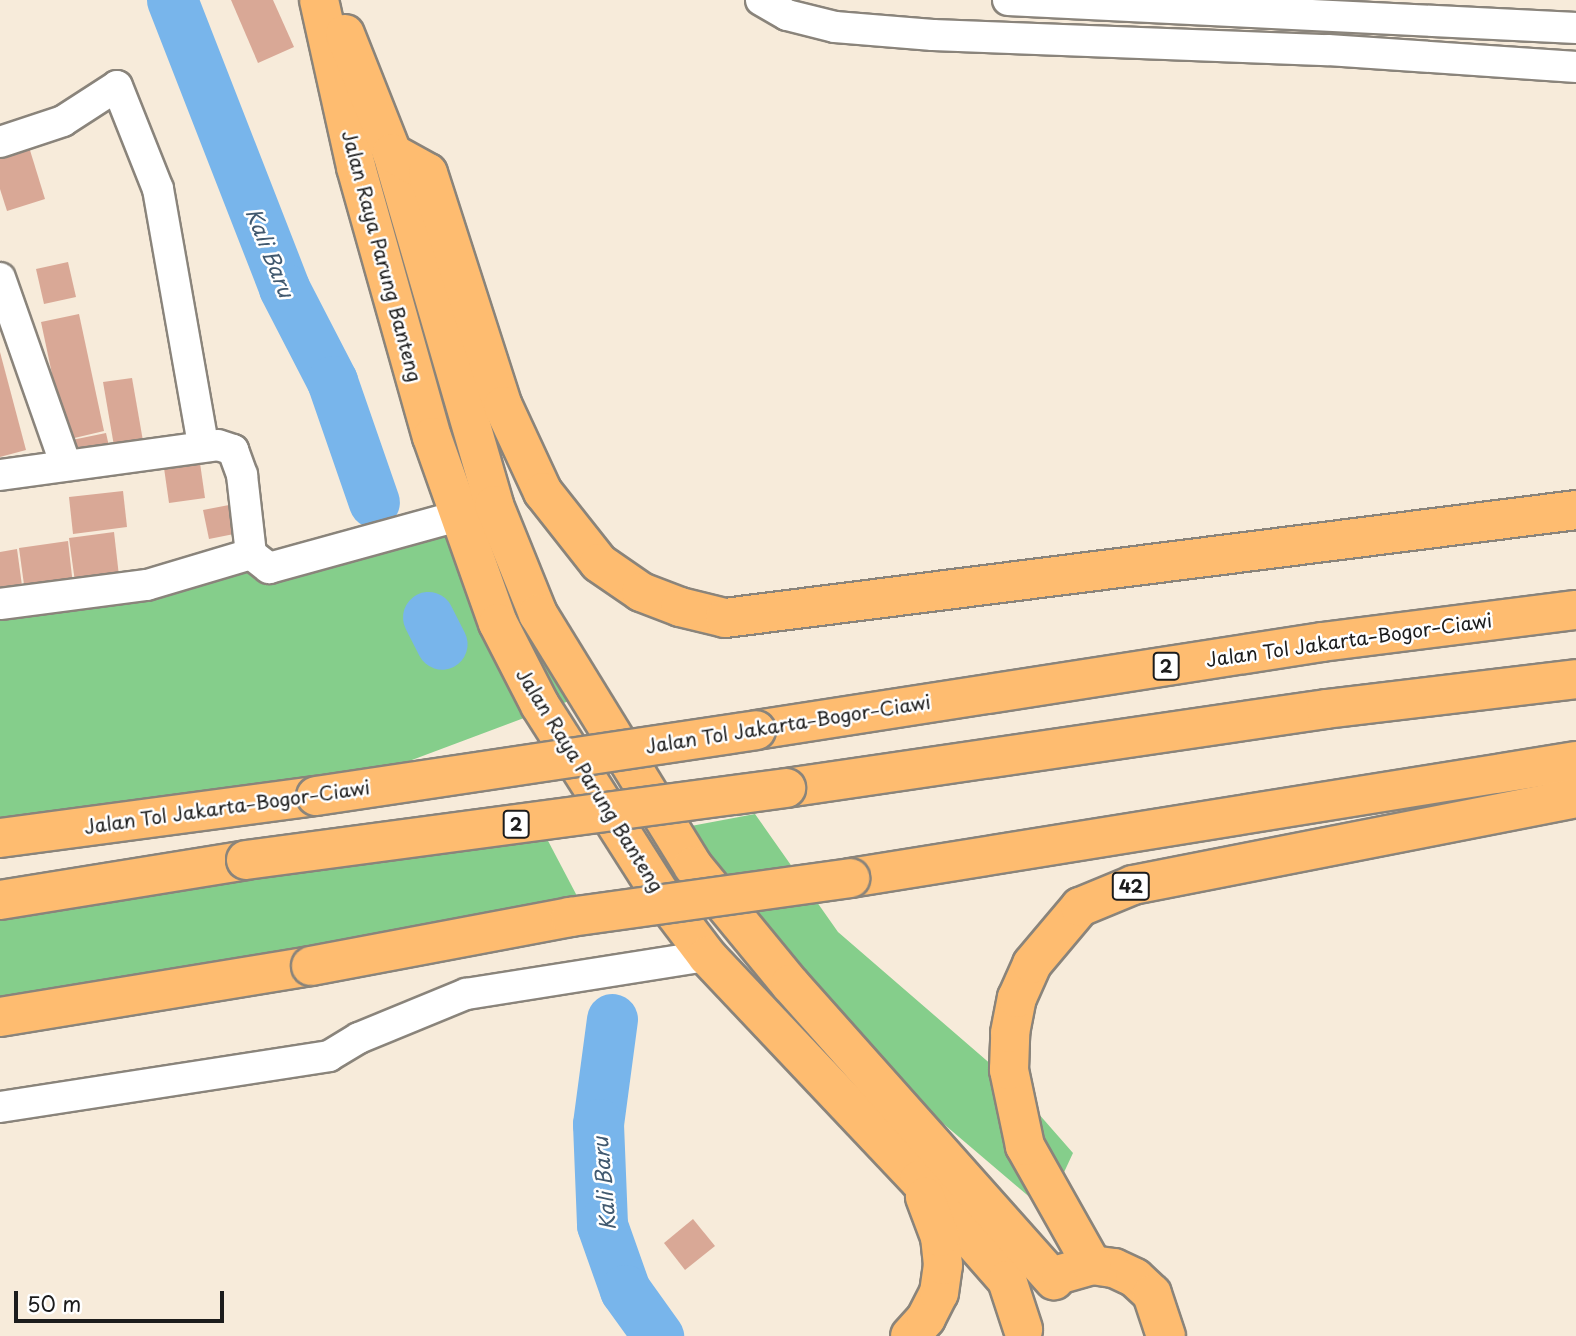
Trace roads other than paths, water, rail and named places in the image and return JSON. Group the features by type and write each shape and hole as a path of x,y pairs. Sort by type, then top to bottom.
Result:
{"main road":[{"name":"Jalan Raya Parung Banteng","path":"319,0 356,167 443,521 540,705 663,898 707,956 919,1180 1007,1280 1023,1333"},
{"name":"Jalan Raya Parung Banteng","path":"332,0 392,153 494,505 537,614 693,866 790,984 1054,1280"},
{"path":"356,167 392,153 428,173 503,406 543,492 599,563 641,592 680,607 725,618 1576,510"},
{"name":"Jalan Tol Jakarta–Bogor–Ciawi","path":"0,838 316,796 1322,642 1576,610"},
{"name":"2","path":"0,900 246,860 786,788 1326,709 1576,679"},
{"path":"0,1017 311,966 570,917 850,878 1576,761"},
{"name":"42","path":"1092,1265 1025,1146 1009,1070 1015,1010 1032,964 1080,907 1133,885 1576,798"},
{"path":"910,1336 926,1318 939,1293 943,1265 940,1237 919,1180"},
{"path":"1023,1333 1031,1304 1054,1280 1063,1272 1092,1265 1114,1268 1135,1278 1152,1294 1162,1314 1166,1336"}],"street":[{"path":"761,0 787,15 835,27 933,36 1328,50 1576,67"},
{"path":"1008,0 1576,28"},
{"path":"0,142 63,121 117,86 158,189 203,444"},
{"path":"0,278 66,465"},
{"path":"0,475 203,444 233,450 242,475 260,561"},
{"path":"0,604 146,585 443,521"},
{"path":"0,1107 329,1056 359,1038 466,995 707,956"}],"waterway":[{"name":"Kali Baru","path":"172,0 284,288 332,381 374,502"},
{"name":"Kali Baru","path":"428,617 442,644"},
{"name":"Kali Baru","path":"612,1019 598,1124 602,1225 625,1290 658,1336"}]}
